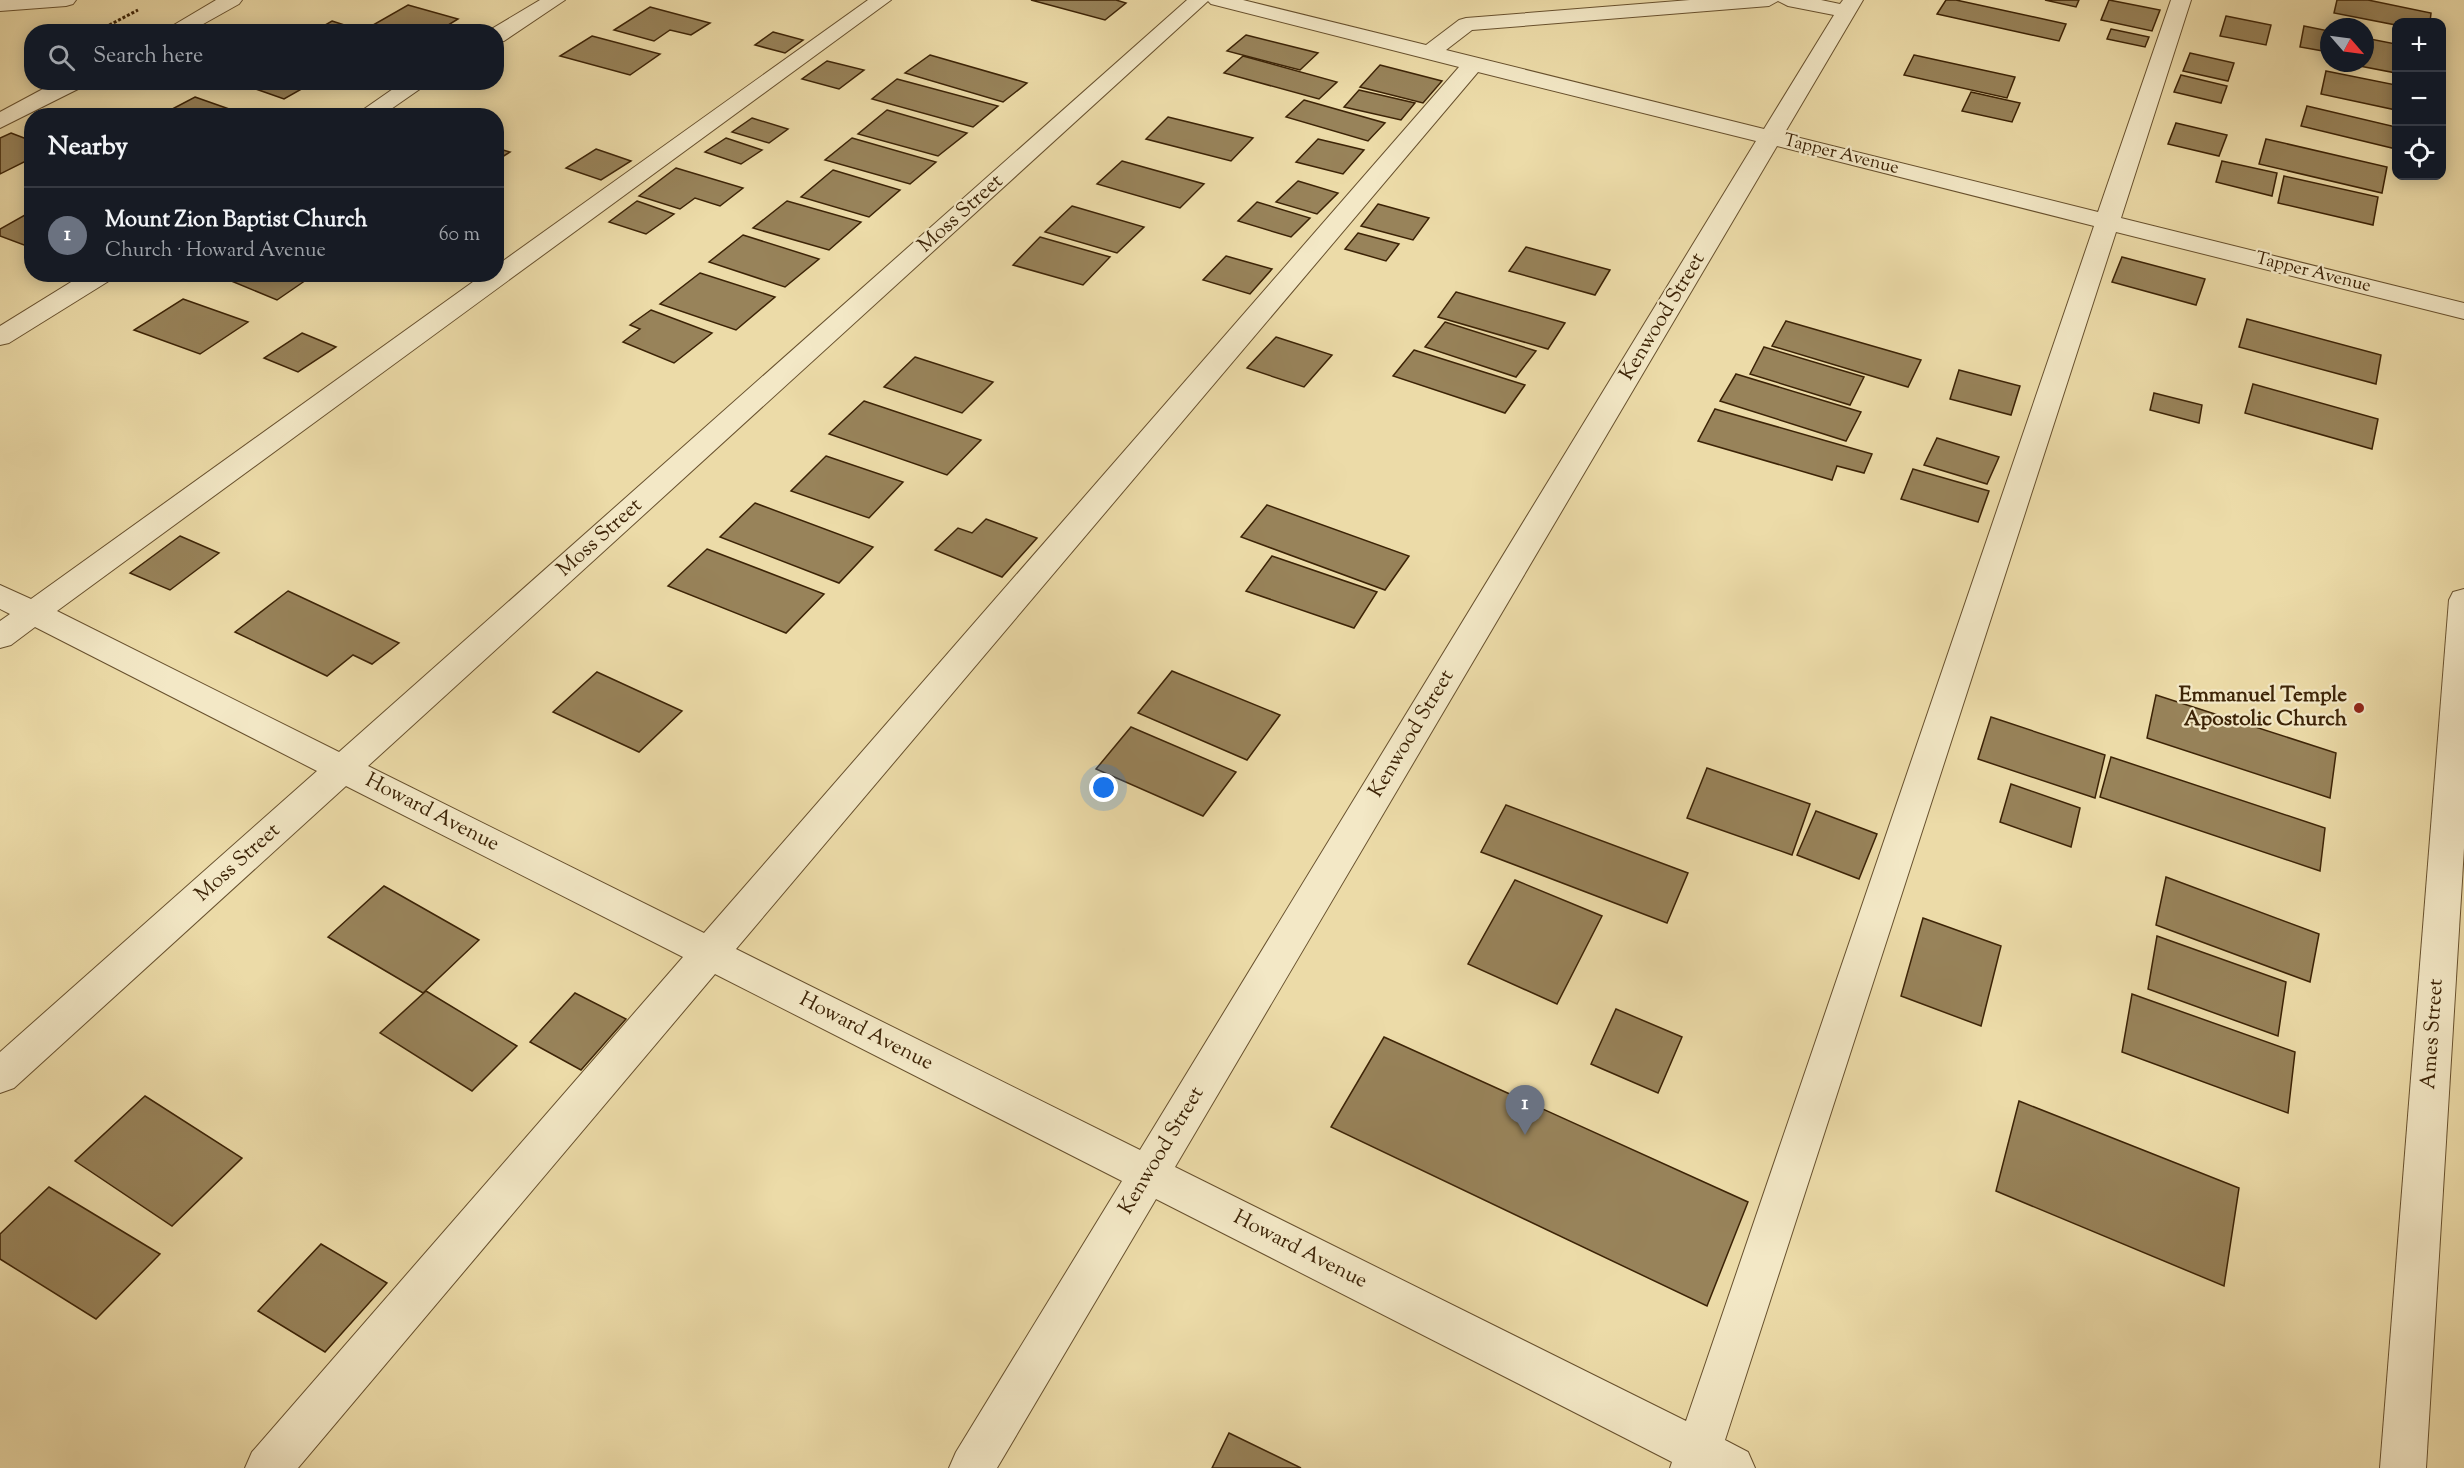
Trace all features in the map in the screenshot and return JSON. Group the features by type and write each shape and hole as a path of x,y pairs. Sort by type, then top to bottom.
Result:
{"street":[{"path":"0,5 66,0"},
{"path":"187,24 232,0"},
{"path":"504,31 555,0"},
{"path":"504,273 881,0"},
{"name":"Moss Street","path":"0,1076 1199,0"},
{"name":"Tapper Avenue","path":"1218,0 2464,311"},
{"path":"1431,52 1466,24 1769,0"},
{"path":"1788,0 1850,6"},
{"path":"1696,1460 2181,0"},
{"name":"Kenwood Street","path":"972,1468 1850,6"},
{"path":"268,1468 1474,63"},
{"path":"25,108 59,90"},
{"path":"378,108 406,90"},
{"path":"0,121 24,108"},
{"path":"0,337 90,282"},
{"path":"0,637 491,282"},
{"name":"Howard Avenue","path":"0,596 1149,1173 1696,1460 1732,1468"},
{"name":"Ames Street","path":"2403,1468 2464,600"}],"path":[{"path":"111,24 144,7"}],"building":[{"path":"1031,0 1116,0 1126,3 1105,20"},
{"path":"1946,0 1956,0 2066,24 2059,41 1937,14"},
{"path":"2045,0 2079,0 2076,7"},
{"path":"2109,0 2160,10 2152,31 2101,20"},
{"path":"2337,0 2368,0 2431,13 2430,18 2392,18 2392,24 2374,21 2374,18 2334,13"},
{"path":"408,5 458,19 450,24 375,24"},
{"path":"650,7 710,23 691,35 670,30 654,41 614,30"},
{"path":"2226,16 2271,25 2266,45 2220,36"},
{"path":"2304,26 2320,29 2320,50 2300,47"},
{"path":"2111,29 2149,37 2145,47 2107,39"},
{"path":"773,32 803,40 785,53 755,45"},
{"path":"1246,35 1318,53 1300,70 1227,51"},
{"path":"592,36 660,54 630,75 560,56"},
{"path":"2374,40 2392,43 2392,72 2374,69"},
{"path":"2190,53 2234,63 2228,81 2183,71"},
{"path":"930,55 1027,83 1003,102 905,73"},
{"path":"1914,55 2015,77 2007,98 1904,75"},
{"path":"1243,56 1337,82 1319,99 1224,73"},
{"path":"827,61 864,70 839,89 802,79"},
{"path":"1380,65 1442,81 1423,103 1360,87"},
{"path":"2326,72 2392,84 2392,109 2321,94"},
{"path":"2181,75 2227,86 2221,103 2174,92"},
{"path":"897,79 998,106 973,127 872,99"},
{"path":"259,90 300,90 284,99"},
{"path":"1359,90 1415,103 1401,120 1344,107"},
{"path":"1971,92 2020,103 2012,122 1962,111"},
{"path":"195,97 226,108 174,108"},
{"path":"1304,100 1385,123 1368,141 1286,117"},
{"path":"2307,106 2392,126 2392,148 2301,126"},
{"path":"887,110 967,133 938,156 858,134"},
{"path":"1168,117 1253,138 1231,161 1146,139"},
{"path":"752,118 788,129 769,143 732,132"},
{"path":"2176,123 2227,135 2219,156 2168,144"},
{"path":"11,133 24,138 24,162 0,174 0,138"},
{"path":"726,138 762,150 741,164 705,152"},
{"path":"852,138 936,162 910,184 825,160"},
{"path":"1318,139 1364,150 1343,174 1296,162"},
{"path":"2266,139 2387,167 2382,193 2259,164"},
{"path":"596,149 631,161 601,180 566,168"},
{"path":"1122,161 1204,184 1180,208 1097,184"},
{"path":"2222,161 2277,173 2272,196 2216,182"},
{"path":"676,168 743,188 720,206 695,198 680,209 639,196"},
{"path":"833,170 900,190 869,217 801,197"},
{"path":"2284,176 2378,197 2373,225 2278,203"},
{"path":"1298,181 1338,193 1317,214 1276,202"},
{"path":"637,201 674,214 646,234 609,222"},
{"path":"787,201 861,222 829,250 753,228"},
{"path":"1257,202 1310,218 1291,237 1238,221"},
{"path":"1378,204 1429,218 1413,240 1361,226"},
{"path":"1072,206 1144,227 1117,253 1045,232"},
{"path":"24,216 24,245 0,236 0,229"},
{"path":"1358,233 1399,244 1386,261 1345,249"},
{"path":"743,235 819,259 785,287 709,262"},
{"path":"1040,237 1110,257 1083,285 1013,265"},
{"path":"1526,247 1610,270 1595,295 1509,271"},
{"path":"1226,256 1272,269 1250,294 1203,280"},
{"path":"2122,257 2205,279 2196,305 2112,282"},
{"path":"700,273 775,297 736,330 660,304"},
{"path":"234,282 303,282 277,300"},
{"path":"1456,292 1565,323 1548,349 1438,317"},
{"path":"183,299 248,322 200,354 134,330"},
{"path":"651,310 712,333 674,363 623,342 640,329 630,325"},
{"path":"2247,319 2381,355 2376,384 2239,347"},
{"path":"1786,321 1921,360 1908,387 1772,346"},
{"path":"1445,322 1536,351 1516,377 1425,347"},
{"path":"302,333 336,347 298,372 264,358"},
{"path":"1276,337 1332,355 1304,387 1247,368"},
{"path":"1764,347 1864,377 1850,405 1750,374"},
{"path":"1414,350 1525,385 1505,413 1393,376"},
{"path":"915,357 993,382 962,413 884,387"},
{"path":"1959,370 2020,386 2011,415 1950,399"},
{"path":"1736,374 1861,412 1846,441 1720,401"},
{"path":"2253,384 2378,419 2372,449 2245,413"},
{"path":"2154,393 2202,405 2199,423 2150,410"},
{"path":"864,401 981,440 947,475 829,434"},
{"path":"1715,409 1872,454 1864,473 1837,466 1832,480 1698,441"},
{"path":"1937,438 1999,457 1987,484 1924,465"},
{"path":"826,456 903,482 869,518 791,491"},
{"path":"1913,469 1989,491 1978,522 1901,499"},
{"path":"755,503 873,547 839,583 720,537"},
{"path":"1267,505 1409,556 1385,590 1241,537"},
{"path":"986,519 1037,538 1002,577 935,550 958,528 972,533"},
{"path":"180,536 219,553 170,590 130,573"},
{"path":"707,549 824,594 786,633 668,586"},
{"path":"1272,556 1377,592 1354,628 1246,591"},
{"path":"288,591 399,643 372,664 353,655 327,676 235,632"},
{"path":"1172,671 1280,715 1247,760 1138,713"},
{"path":"597,672 682,711 639,752 553,712"},
{"path":"2156,695 2336,753 2330,798 2147,738"},
{"path":"1991,717 2105,755 2095,798 1978,759"},
{"path":"1131,727 1236,772 1203,816 1096,769"},
{"path":"2111,757 2325,828 2320,871 2100,797"},
{"path":"1707,768 1810,804 1792,855 1687,818"},
{"path":"2011,784 2080,808 2071,847 2000,822"},
{"path":"1506,805 1688,873 1667,923 1481,852"},
{"path":"1816,811 1877,834 1859,879 1797,855"},
{"path":"2166,877 2319,934 2310,982 2156,925"},
{"path":"1515,880 1602,916 1557,1004 1468,964"},
{"path":"384,886 479,940 423,993 328,937"},
{"path":"1923,918 2001,946 1981,1026 1901,996"},
{"path":"2157,936 2286,982 2278,1036 2148,989"},
{"path":"426,991 517,1046 472,1091 380,1033"},
{"path":"575,993 626,1019 581,1070 530,1042"},
{"path":"2132,994 2295,1052 2288,1113 2122,1052"},
{"path":"1616,1009 1682,1037 1658,1093 1591,1064"},
{"path":"1384,1037 1748,1202 1707,1306 1331,1127"},
{"path":"145,1096 242,1158 172,1226 75,1161"},
{"path":"2019,1101 2239,1188 2224,1286 1996,1191"},
{"path":"49,1187 160,1254 96,1319 0,1259 0,1234"},
{"path":"321,1244 387,1283 325,1352 258,1311"},
{"path":"1229,1433 1301,1468 1212,1468"}],"place":[{"name":"Emmanuel Temple Apostolic Church","path":"2359,708"},
{"name":"Mount Zion Baptist Church","path":"1525,1135"}]}
